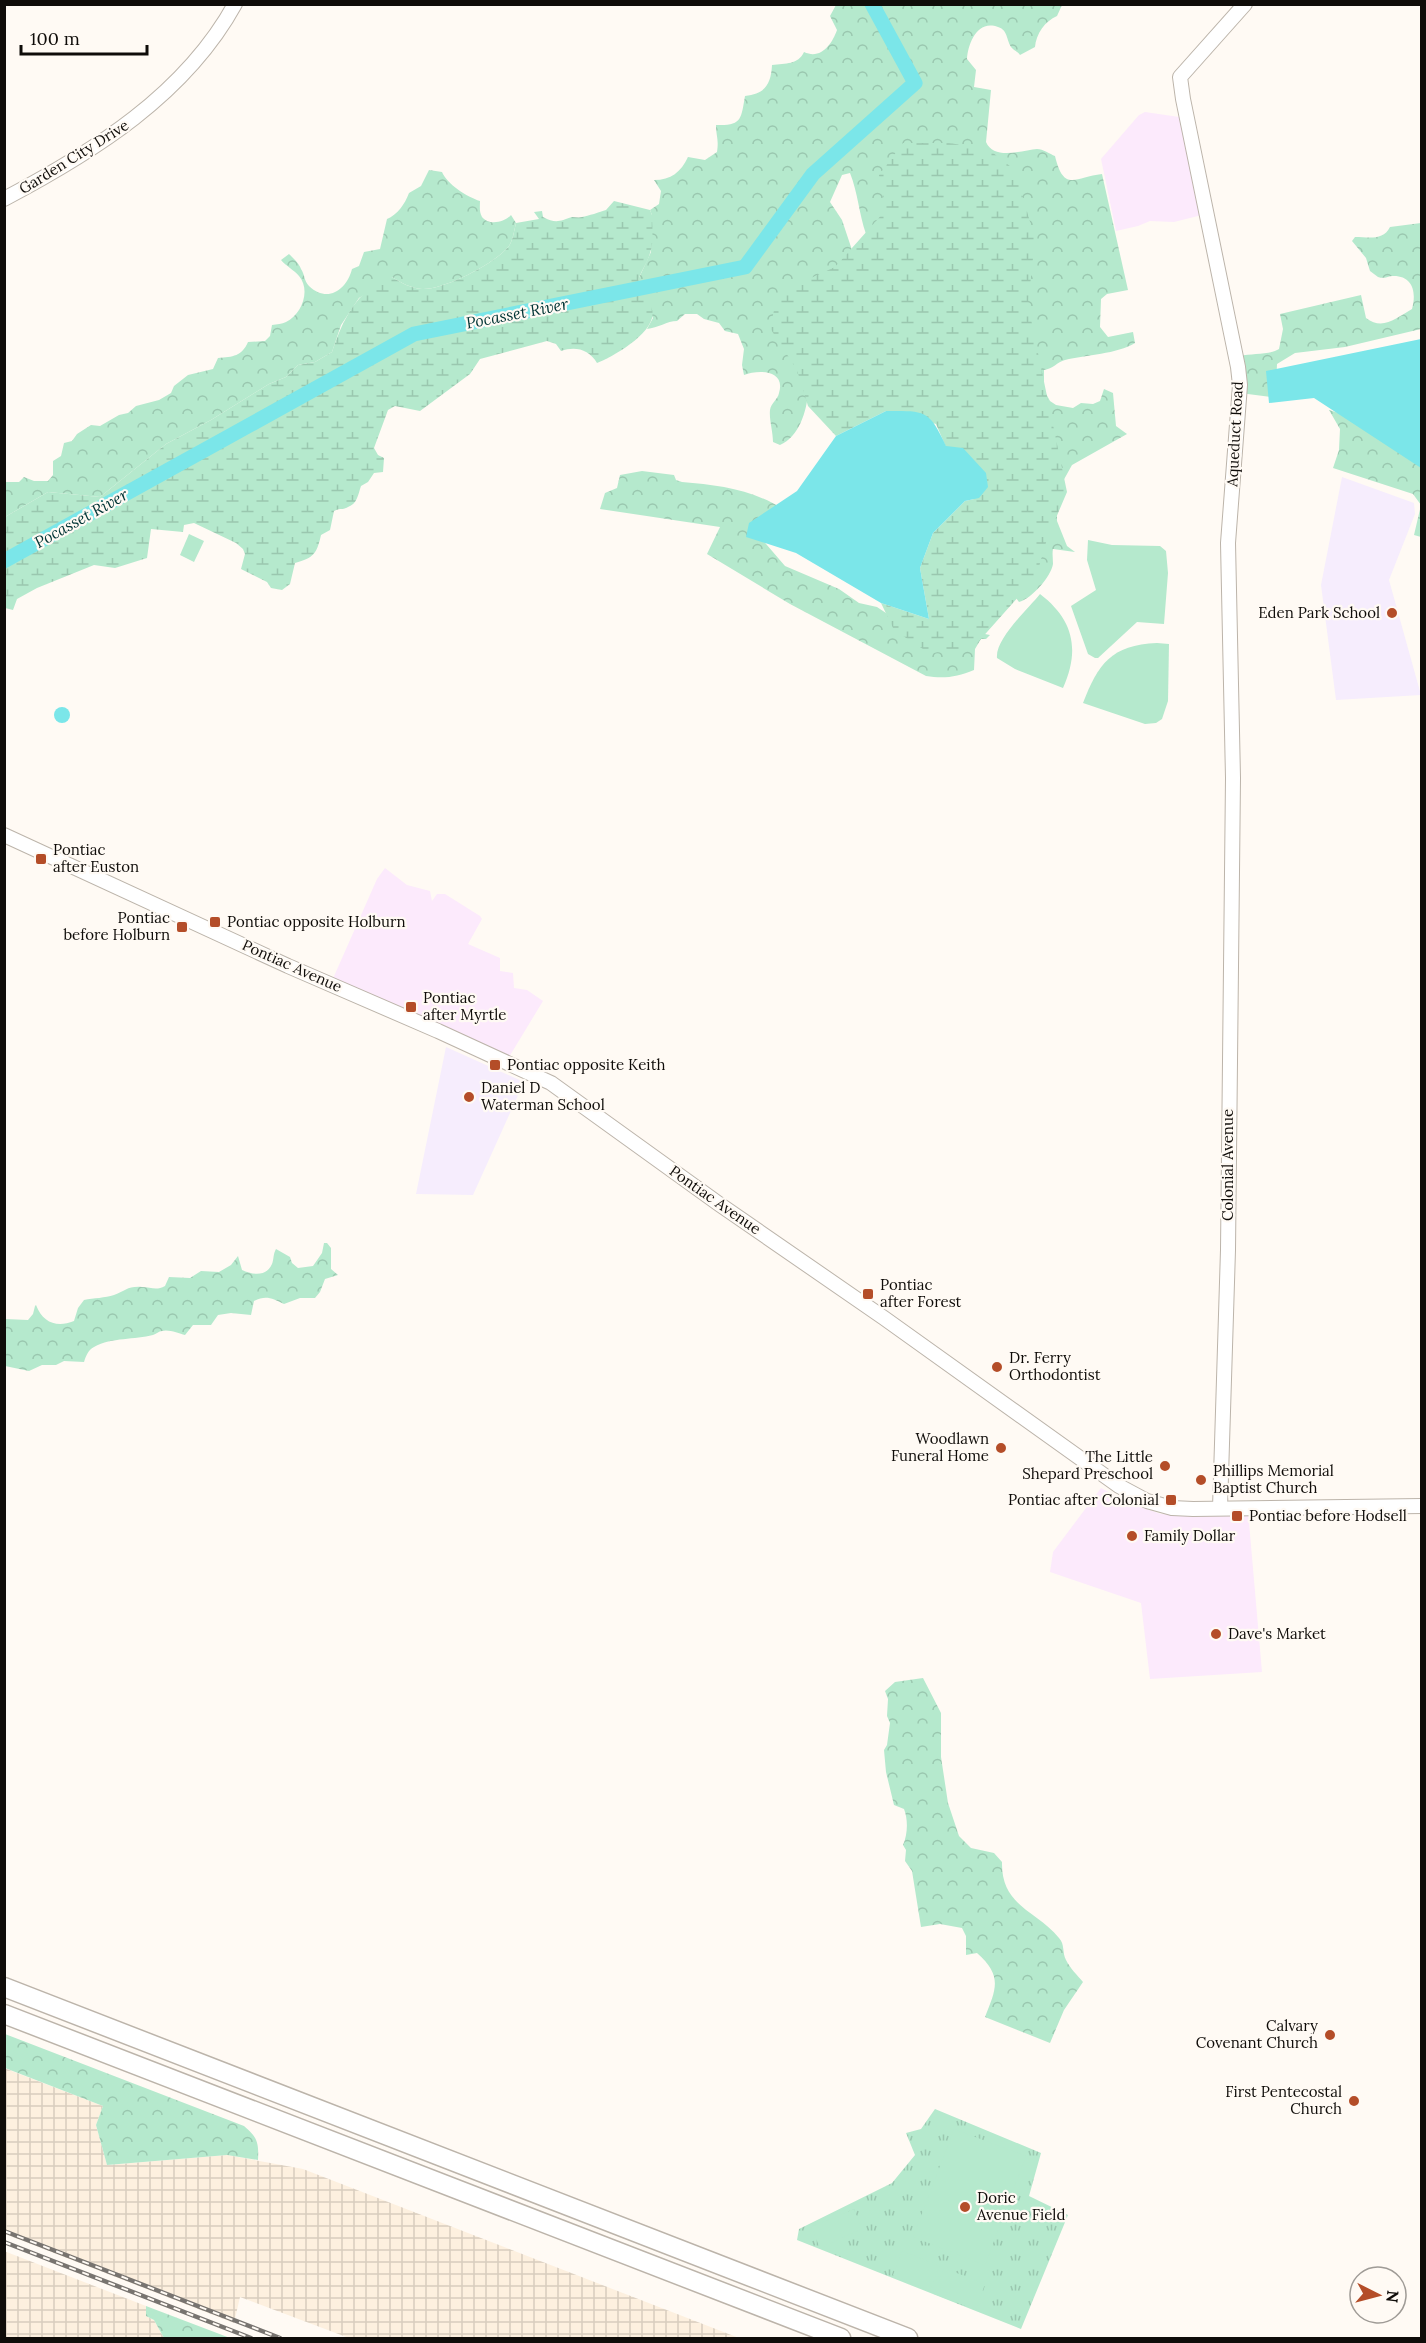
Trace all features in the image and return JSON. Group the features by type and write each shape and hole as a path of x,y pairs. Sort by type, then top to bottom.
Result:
{"highway":[{"path":"4,1987 908,2338"},
{"path":"4,2014 841,2338"}],"street":[{"name":"Garden City Drive","path":"4,200 117,133 156,100 198,58 235,4"},
{"name":"Aqueduct Road","path":"1232,822 1228,543 1239,376 1180,77 1245,4"},
{"name":"Colonial Avenue","path":"1220,1508 1228,1250 1232,822"},
{"name":"Pontiac Avenue","path":"4,835 288,966 438,1030 551,1083 1119,1486 1147,1502 1172,1508 1422,1506"}],"shaded area":[{"path":"1145,112 1186,118 1206,214 1174,222 1150,221 1116,231 1101,159 1139,115"},
{"path":"1342,477 1414,503 1415,514 1389,580 1421,695 1336,700 1321,585"},
{"path":"385,868 407,885 430,891 432,901 437,894 445,894 480,916 482,919 468,944 500,958 500,971 513,973 514,988 527,990 543,1001 506,1062 331,983 377,879"},
{"path":"446,1047 524,1082 473,1195 416,1194"},
{"path":"1101,1488 1132,1504 1161,1514 1185,1516 1248,1511 1262,1672 1150,1679 1141,1603 1050,1572 1053,1552"},
{"path":"4,2068 103,2106 96,2125 107,2165 227,2155 303,2169 739,2338 349,2338 240,2297 234,2323 5,2234"},
{"path":"4,2251 146,2306 146,2316 154,2320 164,2338 5,2338"}],"green space":[{"path":"836,5 1062,5 1057,16 1042,28 1035,47 1020,55 1011,46 1004,31 991,25 975,34 967,59 976,70 974,87 991,90 986,142 990,148 1002,153 1037,149 1044,151 1055,156 1058,168 1067,179 1102,174 1128,290 1107,294 1101,299 1100,327 1108,337 1133,332 1135,343 1110,352 1065,360 1044,370 1044,390 1050,401 1056,405 1073,408 1081,403 1093,404 1100,401 1104,389 1113,393 1116,426 1127,434 1072,465 1057,492 1057,521 1067,546 1075,552 1053,549 1053,564 1049,575 1035,592 1019,602 1011,591 866,234 850,173 842,175 830,202 842,220 852,250 808,392 804,415 797,430 787,441 780,445 773,442 770,410 779,393 779,380 770,373 764,372 744,375 742,365 744,349 738,334 725,331 719,323 704,319 697,314 685,314 677,321 647,329 653,318 638,289 638,280 651,252 652,215 650,210 659,204 661,191 654,180 666,179 675,174 688,157 705,160 717,152 716,125 731,124 739,119 745,96 763,90 769,82 772,65 795,61 804,52 816,54 825,49 837,30 830,16"},
{"path":"903,143 949,143 988,149 1015,170 1035,239 1028,305 1067,492 1047,539 1036,577 971,650 929,653 894,630 881,603 929,619 920,568 933,533 965,501 979,498 988,487 946,447 936,424 886,411 836,436 808,406 797,370 770,328 778,293 835,267 885,211 879,175"},
{"path":"429,170 442,172 458,190 480,201 480,213 485,220 497,222 511,215 516,223 514,232 509,246 502,253 469,274 432,288 414,288 392,277 359,298 341,325 332,352 315,362 298,365 286,377 269,384 211,420 166,444 100,497 48,492 5,517 4,482 19,482 24,477 34,481 48,481 53,475 53,461 61,456 64,443 72,441 77,434 91,425 100,426 119,415 128,413 136,406 159,400 171,393 174,386 188,375 213,369 218,358 236,355 248,342 265,341 270,336 272,325 284,323 292,318 303,301 304,288 299,276 281,260 289,254 299,265 307,284 316,291 330,294 341,288 346,283 352,269 359,266 364,252 380,249 387,219 400,209 409,193 421,186"},
{"path":"614,201 650,210 652,215 651,249 638,283 641,293 651,307 652,315 643,333 614,355 597,363 586,352 576,349 561,351 556,344 547,341 480,359 470,374 420,411 395,406 388,410 374,448 378,455 384,458 383,472 374,473 368,482 361,486 353,504 334,511 330,530 321,535 318,546 311,557 295,563 290,584 282,590 271,588 267,582 241,569 245,554 236,543 194,523 184,525 183,532 151,529 147,558 115,568 94,565 37,588 17,599 13,610 5,608 5,517 48,492 100,497 166,444 211,420 269,384 286,377 298,365 315,362 332,352 351,309 363,294 386,278 392,277 422,289 443,285 482,267 502,253 510,244 516,223 539,219 534,212 542,211 543,217 551,221 558,221 606,210"},
{"path":"1421,223 1421,329 1345,347 1295,353 1277,364 1276,387 1271,397 1240,393 1240,356 1279,349 1283,329 1280,314 1361,295 1366,318 1372,322 1389,322 1412,309 1414,296 1408,281 1399,276 1378,277 1370,271 1366,258 1352,241 1355,237 1380,236 1390,227"},
{"path":"1329,410 1345,415 1421,458 1421,505 1413,494 1333,468 1339,450 1340,429"},
{"path":"642,471 674,475 676,480 682,482 746,492 783,509 760,537 785,566 839,589 859,603 877,607 889,615 990,635 986,639 981,639 975,649 974,670 950,677 926,676 790,604 707,554 720,527 600,509 605,493 617,488 620,475"},
{"path":"1421,505 1421,537 1414,535"},
{"path":"189,534 204,541 194,562 180,555"},
{"path":"1088,540 1112,545 1160,546 1166,551 1168,573 1164,624 1137,622 1098,658 1088,654 1071,606 1096,590 1087,560"},
{"path":"1040,594 1060,614 1071,636 1071,661 1063,688 1015,669 997,658 1001,642 1007,633"},
{"path":"1157,643 1169,644 1168,701 1162,719 1156,723 1145,724 1083,703 1094,677 1108,659 1128,648"},
{"path":"324,1243 331,1248 331,1269 338,1275 325,1279 315,1298 300,1298 284,1304 262,1298 254,1301 251,1315 231,1313 218,1315 211,1325 193,1325 185,1335 160,1331 146,1337 108,1342 92,1348 84,1362 64,1361 56,1365 42,1365 29,1371 5,1366 5,1319 28,1320 36,1305 47,1320 56,1324 68,1323 74,1321 78,1308 84,1300 111,1296 133,1287 156,1289 165,1286 169,1277 190,1278 201,1271 219,1272 231,1265 238,1256 242,1270 255,1274 263,1273 269,1268 276,1249 290,1257 292,1263 298,1268 313,1266 322,1253"},
{"path":"923,1678 941,1713 941,1757 948,1803 959,1836 971,1848 994,1853 1002,1862 1007,1889 1022,1906 1059,1938 1066,1960 1083,1982 1064,2010 1050,2043 985,2017 994,1991 994,1976 977,1953 966,1955 966,1936 962,1928 940,1924 921,1927 912,1871 905,1861 906,1850 903,1845 907,1831 906,1817 904,1809 894,1805 886,1772 884,1750 887,1745 890,1723 887,1716 888,1699 885,1691 895,1682"},
{"path":"5,2034 244,2126 256,2140 258,2160 227,2155 107,2165 96,2125 103,2106 5,2068"},
{"path":"935,2109 1041,2153 1029,2196 1068,2215 1021,2329 797,2240 799,2229 892,2183 915,2155 906,2133 921,2129"},
{"name":"Doric Avenue Field","path":"954,2129 1026,2156 985,2265 913,2237"},
{"path":"854,2209 862,2229 820,2248 811,2227"},
{"path":"902,2251 940,2266 930,2291 893,2275"},
{"path":"944,2268 985,2284 976,2310 934,2294"},
{"path":"146,2306 230,2338 164,2338 154,2320 146,2316"}],"water":[{"path":"1421,339 1421,468 1314,398 1269,403 1266,371"},
{"path":"886,411 909,411 924,415 935,425 946,446 963,448 986,473 988,487 979,498 965,501 933,533 920,568 929,619 881,603 796,553 746,537 749,523 797,491 836,436"},
{"path":"62,707 68,709 70,715 68,721 62,723 56,721 54,715 56,709"}],"waterway":[{"name":"Pocasset River","path":"4,561 414,334 745,267 813,174 915,83 872,4"}],"railway":[{"path":"4,2231 280,2338"},
{"path":"4,2242 251,2338"}],"place":[{"name":"Eden Park School","path":"1392,613"},
{"name":"Pontiac after Euston","path":"41,859"},
{"name":"Pontiac opposite Holburn","path":"215,922"},
{"name":"Pontiac before Holburn","path":"182,927"},
{"name":"Pontiac after Myrtle","path":"411,1007"},
{"name":"Pontiac opposite Keith","path":"495,1065"},
{"name":"Daniel D Waterman School","path":"469,1097"},
{"name":"Pontiac after Forest","path":"868,1294"},
{"name":"Dr. Ferry Orthodontist","path":"997,1367"},
{"name":"Woodlawn Funeral Home","path":"1001,1448"},
{"name":"The Little Shepard Preschool","path":"1165,1466"},
{"name":"Phillips Memorial Baptist Church","path":"1201,1480"},
{"name":"Pontiac after Colonial","path":"1171,1500"},
{"name":"Pontiac before Hodsell","path":"1237,1516"},
{"name":"Family Dollar","path":"1132,1536"},
{"name":"Dave's Market","path":"1216,1634"},
{"name":"Calvary Covenant Church","path":"1330,2035"},
{"name":"First Pentecostal Church","path":"1354,2101"},
{"name":"Doric Avenue Field","path":"965,2207"}]}
